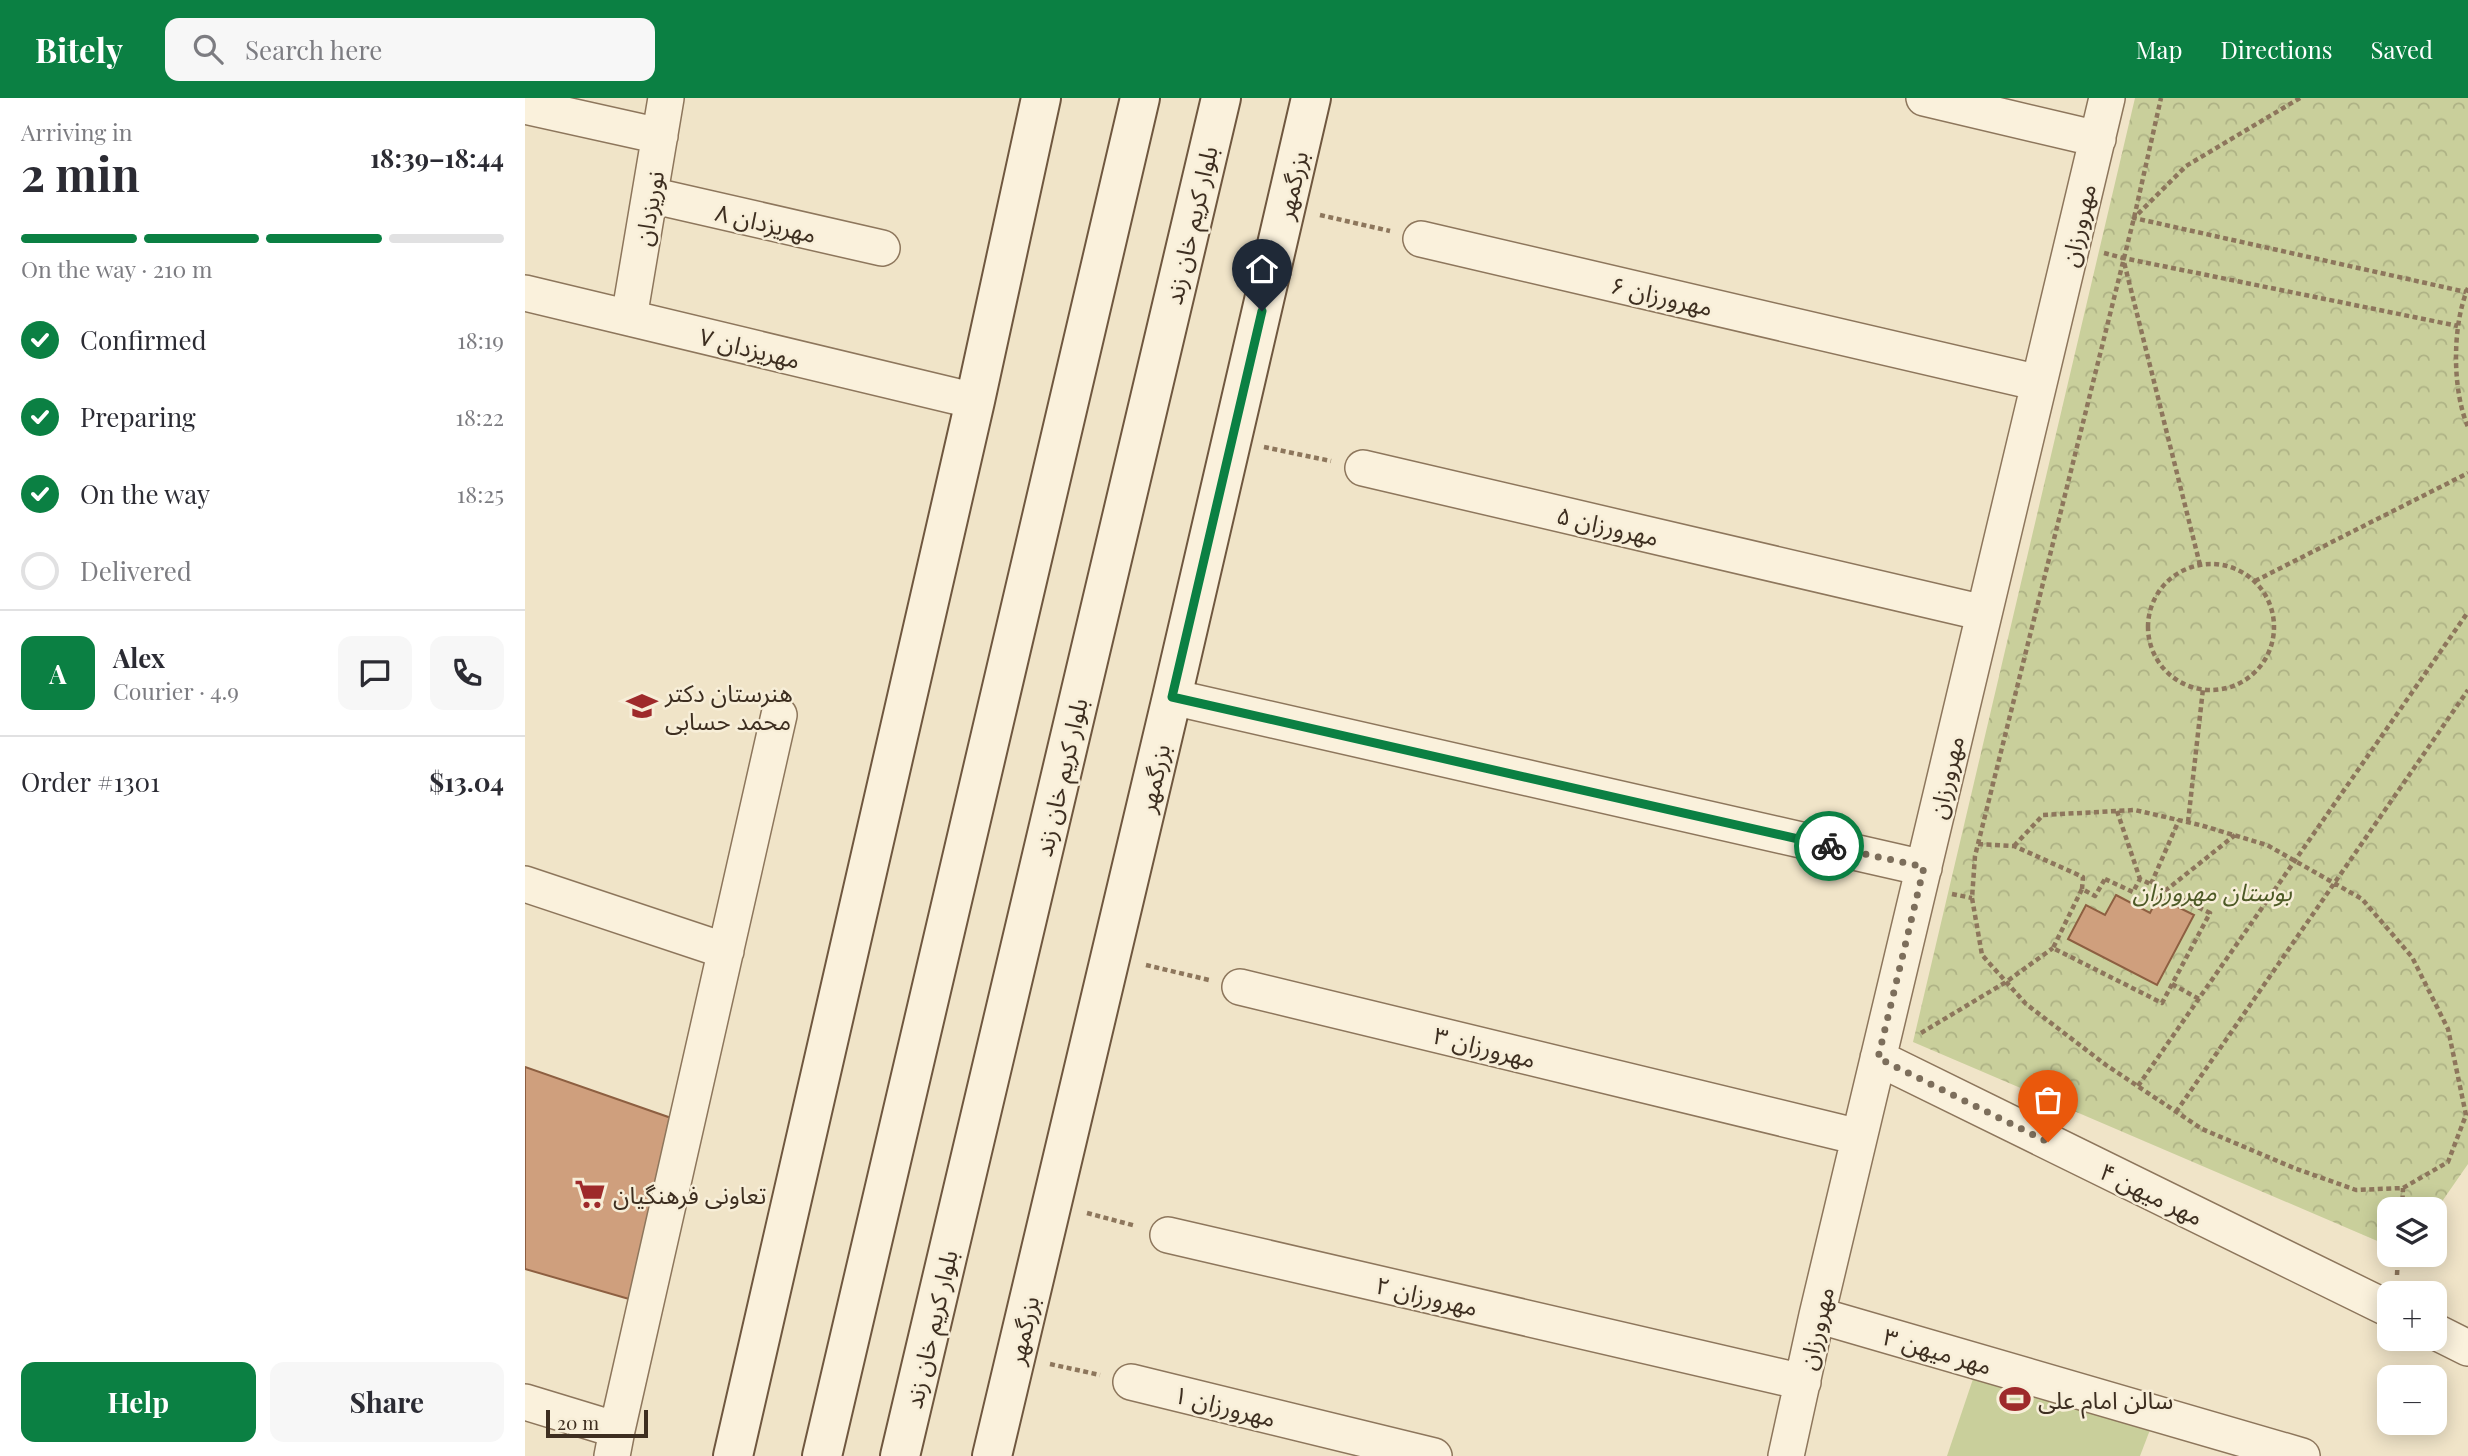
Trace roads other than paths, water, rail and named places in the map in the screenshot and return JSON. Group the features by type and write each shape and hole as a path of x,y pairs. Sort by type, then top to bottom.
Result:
{"main road":[{"path":"733,1456 975,401 1041,98"},
{"path":"822,1456 1140,98"},
{"name":"بلوار کریم خان زند","path":"900,1456 1221,98"},
{"name":"بزرگمهر","path":"996,1452 1311,98"}],"street":[{"name":"نوریزدان","path":"629,318 666,98"},
{"path":"1924,98 2098,139"},
{"name":"مهرورزان","path":"1786,1456 1859,1137 2107,98"},
{"path":"525,106 660,136"},
{"name":"مهریزدان ۸","path":"650,195 882,248"},
{"name":"مهرورزان ۶","path":"1421,239 2039,383"},
{"name":"مهریزدان ۷","path":"525,293 975,401"},
{"name":"مهرورزان ۵","path":"1363,468 1985,613"},
{"path":"1172,697 1924,867"},
{"path":"525,1402 614,1443 779,715"},
{"path":"525,884 726,950"},
{"name":"مهرورزان ۳","path":"1240,987 1859,1137"},
{"name":"مهر میهن ۴","path":"1878,1058 2377,1303"},
{"name":"مهرورزان ۲","path":"1168,1235 1803,1382"},
{"name":"مهر میهن ۳","path":"1817,1315 2302,1456"},
{"path":"2447,1338 2468,1348"},
{"name":"مهرورزان ۱","path":"1132,1382 1434,1456"}],"place":[{"name":"هنرستان دکتر محمد حسابی","path":"642,706"},
{"name":"تعاونی فرهنگیان","path":"590,1194"},
{"name":"سالن امام علی","path":"2015,1399"}],"park label":[{"name":"بوستان مهرورزان","path":"2212,891"}]}
